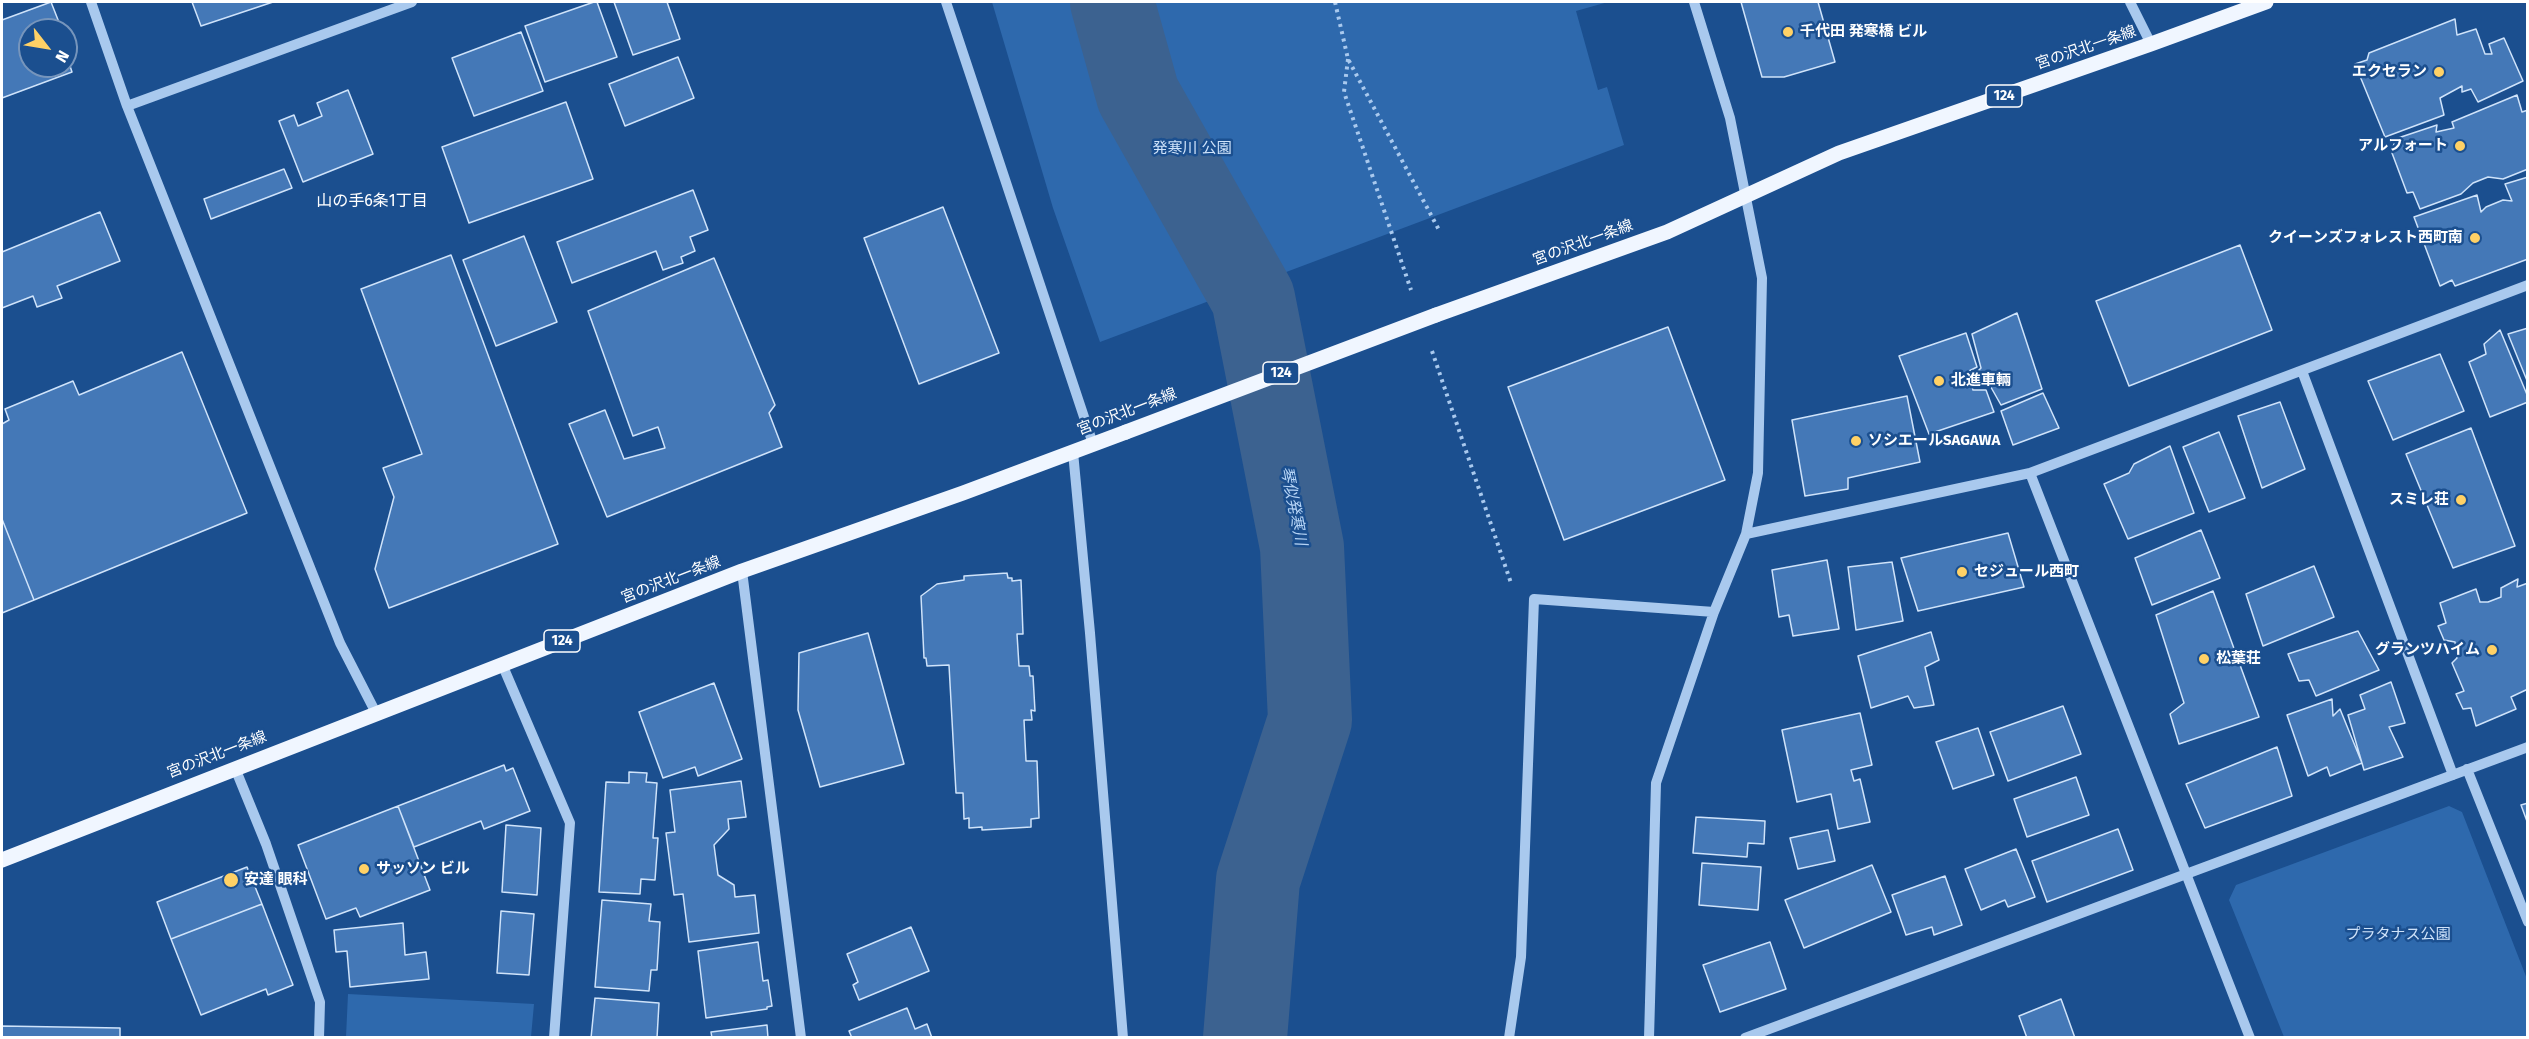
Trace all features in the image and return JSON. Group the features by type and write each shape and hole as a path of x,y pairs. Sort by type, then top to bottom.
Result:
{"main road":[{"name":"宮の沢北一条線","path":"2,860 742,571 1072,452 1436,315 1667,232 1839,153 2266,2"}],"street":[{"path":"91,2 127,106 340,643 376,713"},
{"path":"127,106 412,2"},
{"path":"946,2 1093,444"},
{"path":"1649,1038 1656,783 1714,612 1746,534 1758,473 1762,278 1730,118 1694,2"},
{"path":"2130,2 2151,44"},
{"path":"1746,534 2030,473 2528,285"},
{"path":"2302,371 2454,775"},
{"path":"1072,452 1091,645 1123,1038"},
{"path":"2030,473 2250,1038"},
{"path":"742,571 801,1038"},
{"path":"1509,1038 1521,957 1533,599 1714,612"},
{"path":"502,664 570,823 554,1038"},
{"path":"1745,1038 2528,747"},
{"path":"235,768 266,844 320,1002 319,1038"},
{"path":"2467,769 2528,922"}],"path":[{"path":"1335,2 1348,59 1439,230"}],"green space":[{"name":"発寒川 公園","path":"992,2 1608,2 1576,11 1598,90 1607,87 1624,145 1100,342 1053,208"},
{"name":"プラタナス公園","path":"2449,806 2462,812 2527,979 2527,1037 2284,1037 2229,900 2236,885"},
{"path":"348,994 534,1004 531,1037 346,1037"}],"building":[{"path":"51,2 57,18 18,18 18,78 56,78 2,98 2,20"},
{"path":"192,2 273,2 201,26"},
{"path":"597,2 617,57 545,82 525,26"},
{"path":"614,2 667,2 680,39 633,55"},
{"name":"千代田 発寒橋 ビル","path":"1741,2 1818,2 1835,62 1784,77 1762,77"},
{"name":"エクセラン","path":"2455,19 2457,35 2476,29 2485,54 2492,54 2489,44 2504,38 2523,81 2478,102 2471,89 2462,92 2462,86 2440,98 2444,115 2385,137 2355,64 2367,60 2369,53"},
{"path":"521,32 543,91 474,116 452,58"},
{"path":"678,57 694,98 625,126 609,84"},
{"path":"348,90 373,154 303,182 279,121 294,115 298,126 322,116 317,103"},
{"name":"アルフォート","path":"2517,95 2522,112 2528,110 2528,169 2503,179 2488,177 2473,183 2461,194 2420,209 2413,192 2407,193 2392,153 2395,139 2437,125 2436,132 2454,128 2452,122"},
{"path":"566,102 593,179 469,223 442,147"},
{"path":"284,169 292,188 211,219 204,199"},
{"name":"クイーンズフォレスト西町南","path":"2528,177 2528,259 2455,286 2452,280 2440,286 2414,217 2477,195 2481,212 2486,207 2503,200 2512,201 2505,184"},
{"path":"693,190 708,230 690,237 695,251 681,257 683,263 663,270 656,251 572,283 557,242"},
{"path":"943,207 999,353 919,384 864,238"},
{"path":"100,212 120,261 57,286 62,298 37,307 33,296 2,308 2,252"},
{"path":"524,236 557,322 496,346 463,260"},
{"path":"2240,245 2272,330 2129,386 2096,301"},
{"path":"451,255 558,544 389,608 375,569 394,497 383,468 422,454 361,289"},
{"path":"714,258 775,405 769,413 782,447 607,517 569,424 605,410 624,459 665,448 658,427 633,436 588,311"},
{"path":"2017,313 2042,389 2001,405 1988,382 1980,384 1976,373 1981,368 1972,334"},
{"path":"1668,327 1725,480 1564,540 1508,387"},
{"path":"2528,328 2528,383 2508,334"},
{"path":"2500,330 2528,397 2528,402 2490,417 2469,362 2486,354 2484,344"},
{"name":"北進車輛","path":"1966,333 1977,367 1967,372 1973,390 1986,390 1994,412 1929,434 1899,356"},
{"path":"182,352 247,513 34,600 2,519 2,424 9,420 5,409 73,381 79,395"},
{"path":"2440,354 2464,411 2393,440 2368,381"},
{"path":"2043,393 2059,428 2013,445 2001,411"},
{"name":"ソシエールSAGAWA","path":"1907,396 1920,462 1848,478 1848,489 1805,496 1792,420"},
{"path":"2280,402 2305,469 2262,488 2238,416"},
{"name":"スミレ荘","path":"2471,428 2515,546 2453,568 2406,454"},
{"path":"2219,432 2245,498 2209,512 2183,447"},
{"path":"2170,446 2194,513 2128,539 2104,484 2129,473 2134,464"},
{"path":"2,519 34,600 2,613"},
{"path":"2201,530 2220,578 2152,605 2135,558"},
{"name":"セジュール西町","path":"2008,533 2024,587 1918,611 1901,558"},
{"path":"1827,560 1839,629 1793,636 1789,615 1779,617 1772,570"},
{"path":"1892,562 1903,621 1856,630 1848,567"},
{"path":"2314,566 2334,617 2263,646 2246,594"},
{"path":"1007,573 1008,578 1012,578 1012,581 1021,580 1023,634 1017,634 1019,666 1029,666 1030,676 1033,676 1035,711 1031,710 1032,720 1024,720 1026,761 1037,761 1039,818 1031,819 1031,827 982,830 982,827 969,828 969,818 964,819 963,793 956,793 949,665 927,666 926,658 924,658 921,596 937,584 964,580 964,576"},
{"name":"グランツハイム","path":"2518,579 2517,587 2528,583 2528,689 2511,697 2516,709 2476,726 2471,708 2463,709 2456,694 2464,691 2452,663 2457,658 2455,642 2444,640 2438,626 2446,623 2440,603 2476,589 2480,602 2488,602 2501,597 2501,588"},
{"name":"松葉荘","path":"2213,591 2259,717 2179,744 2170,714 2184,703 2156,615"},
{"path":"2358,631 2379,670 2316,696 2309,680 2299,681 2288,654"},
{"path":"1931,632 1939,660 1925,667 1934,705 1914,708 1908,696 1871,708 1858,656"},
{"path":"868,633 904,764 820,787 798,710 799,653"},
{"path":"2391,682 2405,723 2389,727 2403,757 2364,770 2348,715 2365,709 2360,695"},
{"path":"714,683 742,759 698,776 695,767 663,778 639,712"},
{"path":"2332,699 2333,716 2340,709 2362,763 2330,776 2327,767 2308,776 2287,715"},
{"path":"2063,706 2081,754 2008,781 1990,732"},
{"path":"1860,713 1872,765 1851,770 1854,781 1860,779 1870,822 1838,829 1831,794 1797,802 1782,730"},
{"path":"1978,728 1994,775 1953,789 1936,742"},
{"path":"2277,747 2292,796 2205,828 2186,784"},
{"path":"504,765 506,771 513,768 530,811 484,829 481,821 414,847 398,806"},
{"path":"629,772 647,773 646,782 657,783 653,838 658,838 655,880 641,879 640,894 599,892 606,782 629,783"},
{"path":"2076,777 2089,815 2027,837 2014,799"},
{"path":"741,781 746,817 728,819 729,829 714,845 718,875 734,885 735,897 755,895 759,933 689,942 683,894 674,895 666,833 675,832 670,790"},
{"path":"2528,803 2528,824 2521,805"},
{"name":"サッソン ビル","path":"398,806 430,890 360,917 356,908 326,919 298,845"},
{"path":"1696,817 1765,821 1764,844 1748,843 1747,857 1693,853"},
{"path":"506,825 541,828 537,895 502,892"},
{"path":"2118,829 2133,870 2047,902 2032,861"},
{"path":"1828,830 1835,861 1798,869 1790,838"},
{"path":"2016,849 2035,897 2008,907 2005,900 1981,910 1965,869"},
{"path":"1702,863 1761,867 1758,910 1699,905"},
{"path":"1872,865 1891,912 1804,948 1785,900"},
{"path":"247,867 262,904 171,939 157,902"},
{"path":"1945,876 1962,925 1934,935 1932,927 1906,935 1892,895"},
{"path":"602,900 651,904 649,921 660,922 657,970 651,970 649,991 595,987"},
{"path":"262,904 293,985 268,995 266,989 201,1015 171,939"},
{"path":"501,911 534,914 529,975 497,973"},
{"path":"403,923 405,955 426,952 429,979 350,987 347,951 336,952 334,930"},
{"path":"911,927 929,971 859,1000 853,985 858,982 847,954"},
{"path":"758,942 763,981 768,980 772,1006 767,1009 706,1018 698,951"},
{"path":"1770,942 1786,989 1720,1012 1703,965"},
{"path":"595,998 659,1003 657,1038 591,1038"},
{"path":"2061,999 2075,1038 2027,1038 2019,1016"},
{"path":"907,1008 915,1029 927,1024 932,1038 852,1038 849,1031"},
{"path":"767,1025 768,1038 712,1038 711,1032"},
{"path":"2,1026 120,1028 120,1038 2,1038"}],"waterway":[{"name":"琴似発寒川","path":"1112,2 1138,95 1253,298 1302,547 1310,720 1258,880 1245,1038"}],"place":[{"name":"千代田 発寒橋 ビル","path":"1788,32"},
{"name":"エクセラン","path":"2439,72"},
{"name":"アルフォート","path":"2460,146"},
{"name":"クイーンズフォレスト西町南","path":"2475,238"},
{"name":"北進車輛","path":"1939,381"},
{"name":"ソシエールSAGAWA","path":"1856,441"},
{"name":"スミレ荘","path":"2461,500"},
{"name":"セジュール西町","path":"1962,572"},
{"name":"グランツハイム","path":"2492,650"},
{"name":"松葉荘","path":"2204,659"},
{"name":"サッソン ビル","path":"364,869"},
{"name":"安達 眼科","path":"231,880"}],"district":[{"name":"山の手6条1丁目","path":"372,202"}]}
